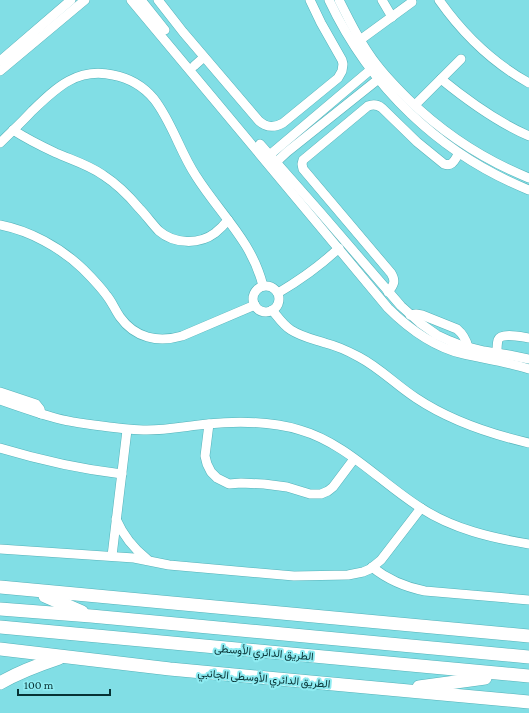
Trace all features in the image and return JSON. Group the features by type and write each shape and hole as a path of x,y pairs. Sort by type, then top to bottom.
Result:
{"highway":[{"path":"0,588 529,636"},
{"path":"33,591 91,616"},
{"name":"الطريق الدائري الأوسطى","path":"0,609 91,616 529,657"},
{"name":"الطريق الدائري الأوسطى","path":"0,627 529,676"},
{"name":"الطريق الدائري الأوسطى الجانبي","path":"0,649 170,669 529,702"},
{"path":"0,683 11,676 37,665 64,656"},
{"path":"396,690 508,674"}],"street":[{"path":"18,51 72,0"},
{"path":"0,71 3,60 18,51 85,0"},
{"path":"131,0 267,157"},
{"path":"141,0 273,165 298,193 339,248 392,312 422,336 440,346 462,354 529,369"},
{"path":"158,0 183,32 259,121 269,127 280,125 338,78 343,68 341,56 321,23 310,0"},
{"path":"329,0 348,36 374,67 399,103 422,124 459,153 504,179 529,190"},
{"path":"339,0 374,67"},
{"path":"382,0 392,17"},
{"path":"439,0 451,17 471,39 493,59 529,83"},
{"path":"360,40 412,2"},
{"path":"194,66 204,57"},
{"path":"415,105 461,59"},
{"path":"267,157 374,67"},
{"path":"0,143 46,97 56,88 68,81 80,76 94,73 121,76 133,82 154,100 169,123 194,174 242,238 253,257 264,286"},
{"path":"273,165 381,77"},
{"path":"381,77 439,126 466,145 494,162 529,178"},
{"path":"441,79 482,110 503,123 529,136"},
{"path":"388,292 393,286 393,276 303,169 302,162 304,158 368,106 374,104 382,108 417,142 444,164 451,164 459,153"},
{"path":"328,120 337,132"},
{"path":"13,130 46,148 92,168 103,175 124,192 159,231 167,237 186,242 201,240 214,234 228,220"},
{"path":"298,193 320,212 388,292 410,315 429,331 450,341 468,347 529,359"},
{"path":"320,212 331,202"},
{"path":"0,225 39,238 72,259 99,286 125,323 142,335 162,340 172,339 254,305"},
{"path":"278,293 318,267 339,248"},
{"path":"264,286 270,286 278,293 278,303 275,308 269,312 259,310 254,305 254,295 258,289 264,286"},
{"path":"272,310 290,329 306,338 338,347 360,357 379,369 416,398 441,413 494,434 529,443"},
{"path":"410,315 422,315 457,329 465,339 468,347"},
{"path":"497,353 498,341 502,336 529,338"},
{"path":"0,392 36,404 42,414"},
{"path":"0,400 75,423 127,430 162,430 208,424 249,422 275,424 301,430 323,438 339,447 421,508 438,518 468,530 497,538 529,544"},
{"path":"208,424 205,456 207,464 211,472 217,478 230,484 264,484 287,487 310,494 321,494 333,487 354,459"},
{"path":"112,556 127,430"},
{"path":"0,448 53,462 122,474"},
{"path":"0,549 112,556 169,564 294,576 348,574 363,572 381,560 421,508"},
{"path":"116,519 130,543 148,560"},
{"path":"372,567 381,575 389,579 406,586 425,591 529,600"}]}
